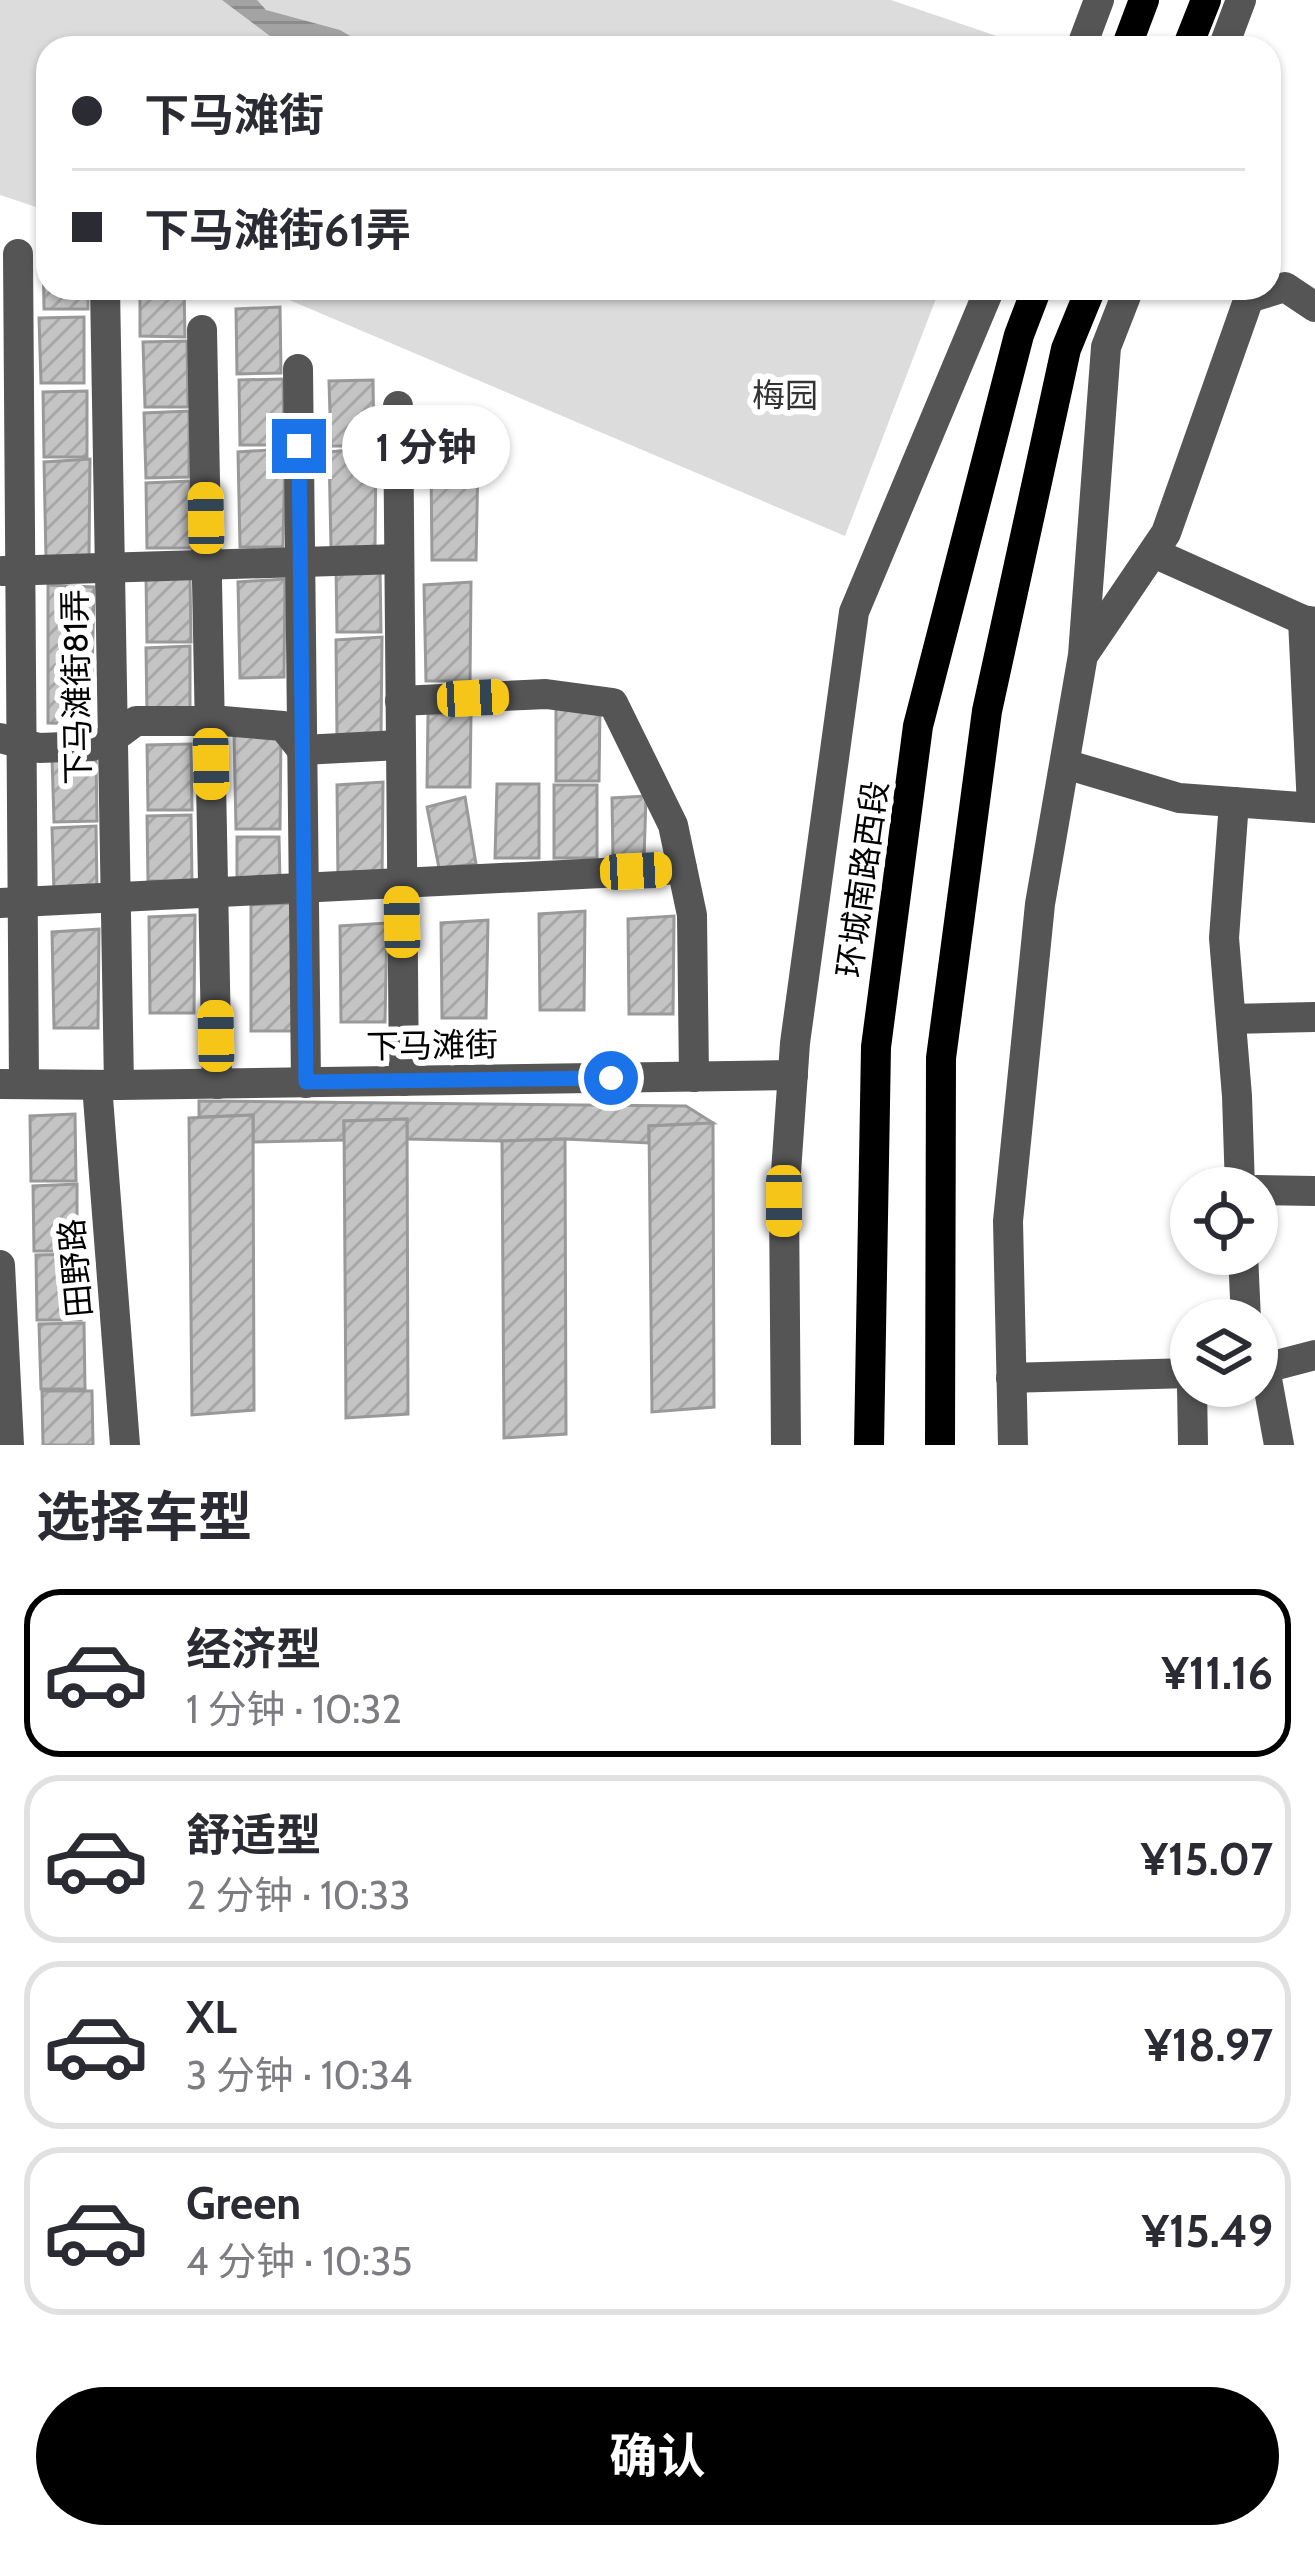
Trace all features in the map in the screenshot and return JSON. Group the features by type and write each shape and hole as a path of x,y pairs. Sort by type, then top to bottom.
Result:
{"main road":[{"path":"1130,36 1144,0"},
{"path":"1192,36 1206,0"},
{"name":"环城南路西段","path":"869,1445 876,1047 915,749 1019,334 1032,300"},
{"path":"940,1445 941,1058 987,710 1066,349 1086,300"}],"street":[{"path":"1086,36 1099,0"},
{"path":"1227,36 1241,0"},
{"path":"12,1084 10,571 18,254"},
{"path":"1281,288 1315,307"},
{"name":"下马滩街81弄","path":"105,300 116,897 108,1085"},
{"path":"786,1445 784,1201 793,1076 854,612 986,300"},
{"path":"1013,1445 1008,1221 1040,904 1083,655 1106,346 1124,300"},
{"path":"1083,655 1166,533 1247,300"},
{"path":"202,331 217,1084"},
{"path":"298,369 306,1082"},
{"path":"398,406 404,1081"},
{"path":"1065,764 1179,798 1314,807 1309,621 1154,553"},
{"path":"10,571 399,560"},
{"path":"400,701 546,694 613,703 673,825 692,914 694,1077"},
{"path":"11,740 38,748 92,746 136,722 210,722 283,726 302,750"},
{"path":"302,750 400,745"},
{"path":"1234,802 1224,938 1240,1167"},
{"path":"11,903 682,868"},
{"path":"1231,1019 1315,1017"},
{"name":"下马滩街","path":"12,1084 793,1076"},
{"name":"田野路","path":"108,1085 125,1445"},
{"path":"1278,1190 1315,1191"},
{"path":"0,1264 9,1445"},
{"path":"1278,1365 1315,1355"},
{"path":"1011,1378 1170,1373"},
{"path":"1192,1407 1193,1445"},
{"path":"1270,1407 1279,1445"}],"green space":[{"path":"0,0 891,0 997,36 36,36 36,207 0,195"},
{"name":"梅园","path":"289,300 935,300 845,536"}],"shaded area":[{"path":"222,0 257,0 266,10 350,36 270,36"}],"building":[{"path":"44,300 88,300 88,309 44,309"},
{"path":"140,300 184,300 185,337 140,336"},
{"path":"280,307 281,373 237,374 236,309"},
{"path":"84,317 84,383 41,383 39,318"},
{"path":"187,341 188,407 145,407 143,342"},
{"path":"283,379 284,445 240,445 239,380"},
{"path":"373,380 374,446 331,446 329,381"},
{"path":"87,391 87,457 44,457 43,392"},
{"path":"189,411 189,477 146,478 144,413"},
{"path":"376,448 375,547 331,547 329,452"},
{"path":"285,449 283,547 240,547 238,452"},
{"path":"90,459 89,558 46,558 44,462"},
{"path":"478,461 476,560 432,560 431,464"},
{"path":"190,481 191,548 147,548 146,483"},
{"path":"380,566 381,632 337,632 336,568"},
{"path":"190,576 191,642 147,642 146,577"},
{"path":"285,579 284,677 240,678 238,582"},
{"path":"471,582 470,681 426,681 424,585"},
{"path":"48,585 94,587 91,724 48,723"},
{"path":"382,637 381,736 337,735 336,640"},
{"path":"190,646 190,713 147,713 146,648"},
{"path":"556,708 600,708 599,781 556,781"},
{"path":"428,714 471,714 470,787 427,787"},
{"path":"281,730 280,829 236,829 234,733"},
{"path":"191,744 192,810 148,810 147,745"},
{"path":"96,755 97,821 54,822 52,757"},
{"path":"383,782 382,881 338,881 337,785"},
{"path":"497,784 539,784 539,858 495,858"},
{"path":"554,785 597,785 597,858 554,858"},
{"path":"646,796 644,860 613,861 612,798"},
{"path":"465,797 476,864 439,868 427,807"},
{"path":"191,815 192,881 148,881 147,816"},
{"path":"96,826 97,892 54,893 52,828"},
{"path":"237,837 279,837 280,881 237,881"},
{"path":"294,903 295,1031 251,1031 251,905"},
{"path":"585,911 584,1010 540,1010 539,914"},
{"path":"195,915 194,1013 150,1013 149,917"},
{"path":"674,916 673,1014 629,1014 628,919"},
{"path":"488,920 486,1018 442,1018 441,923"},
{"path":"387,923 385,1022 341,1022 340,926"},
{"path":"99,929 98,1028 54,1028 52,932"},
{"path":"199,1101 686,1106 713,1123 649,1126 649,1143 407,1139 407,1119 344,1121 344,1140 253,1142 253,1115 199,1117"},
{"path":"75,1114 76,1181 31,1181 30,1116"},
{"path":"253,1115 254,1410 192,1415 189,1118"},
{"path":"407,1119 408,1414 346,1418 344,1121"},
{"path":"713,1123 714,1407 652,1412 649,1126"},
{"path":"565,1139 566,1434 504,1438 502,1141"},
{"path":"77,1184 77,1251 34,1251 33,1186"},
{"path":"80,1254 81,1320 37,1320 36,1255"},
{"path":"84,1323 85,1389 41,1389 39,1324"},
{"path":"42,1391 92,1391 93,1445 43,1445"}],"route":[{"path":"299,446 306,1082 611,1078"}]}
